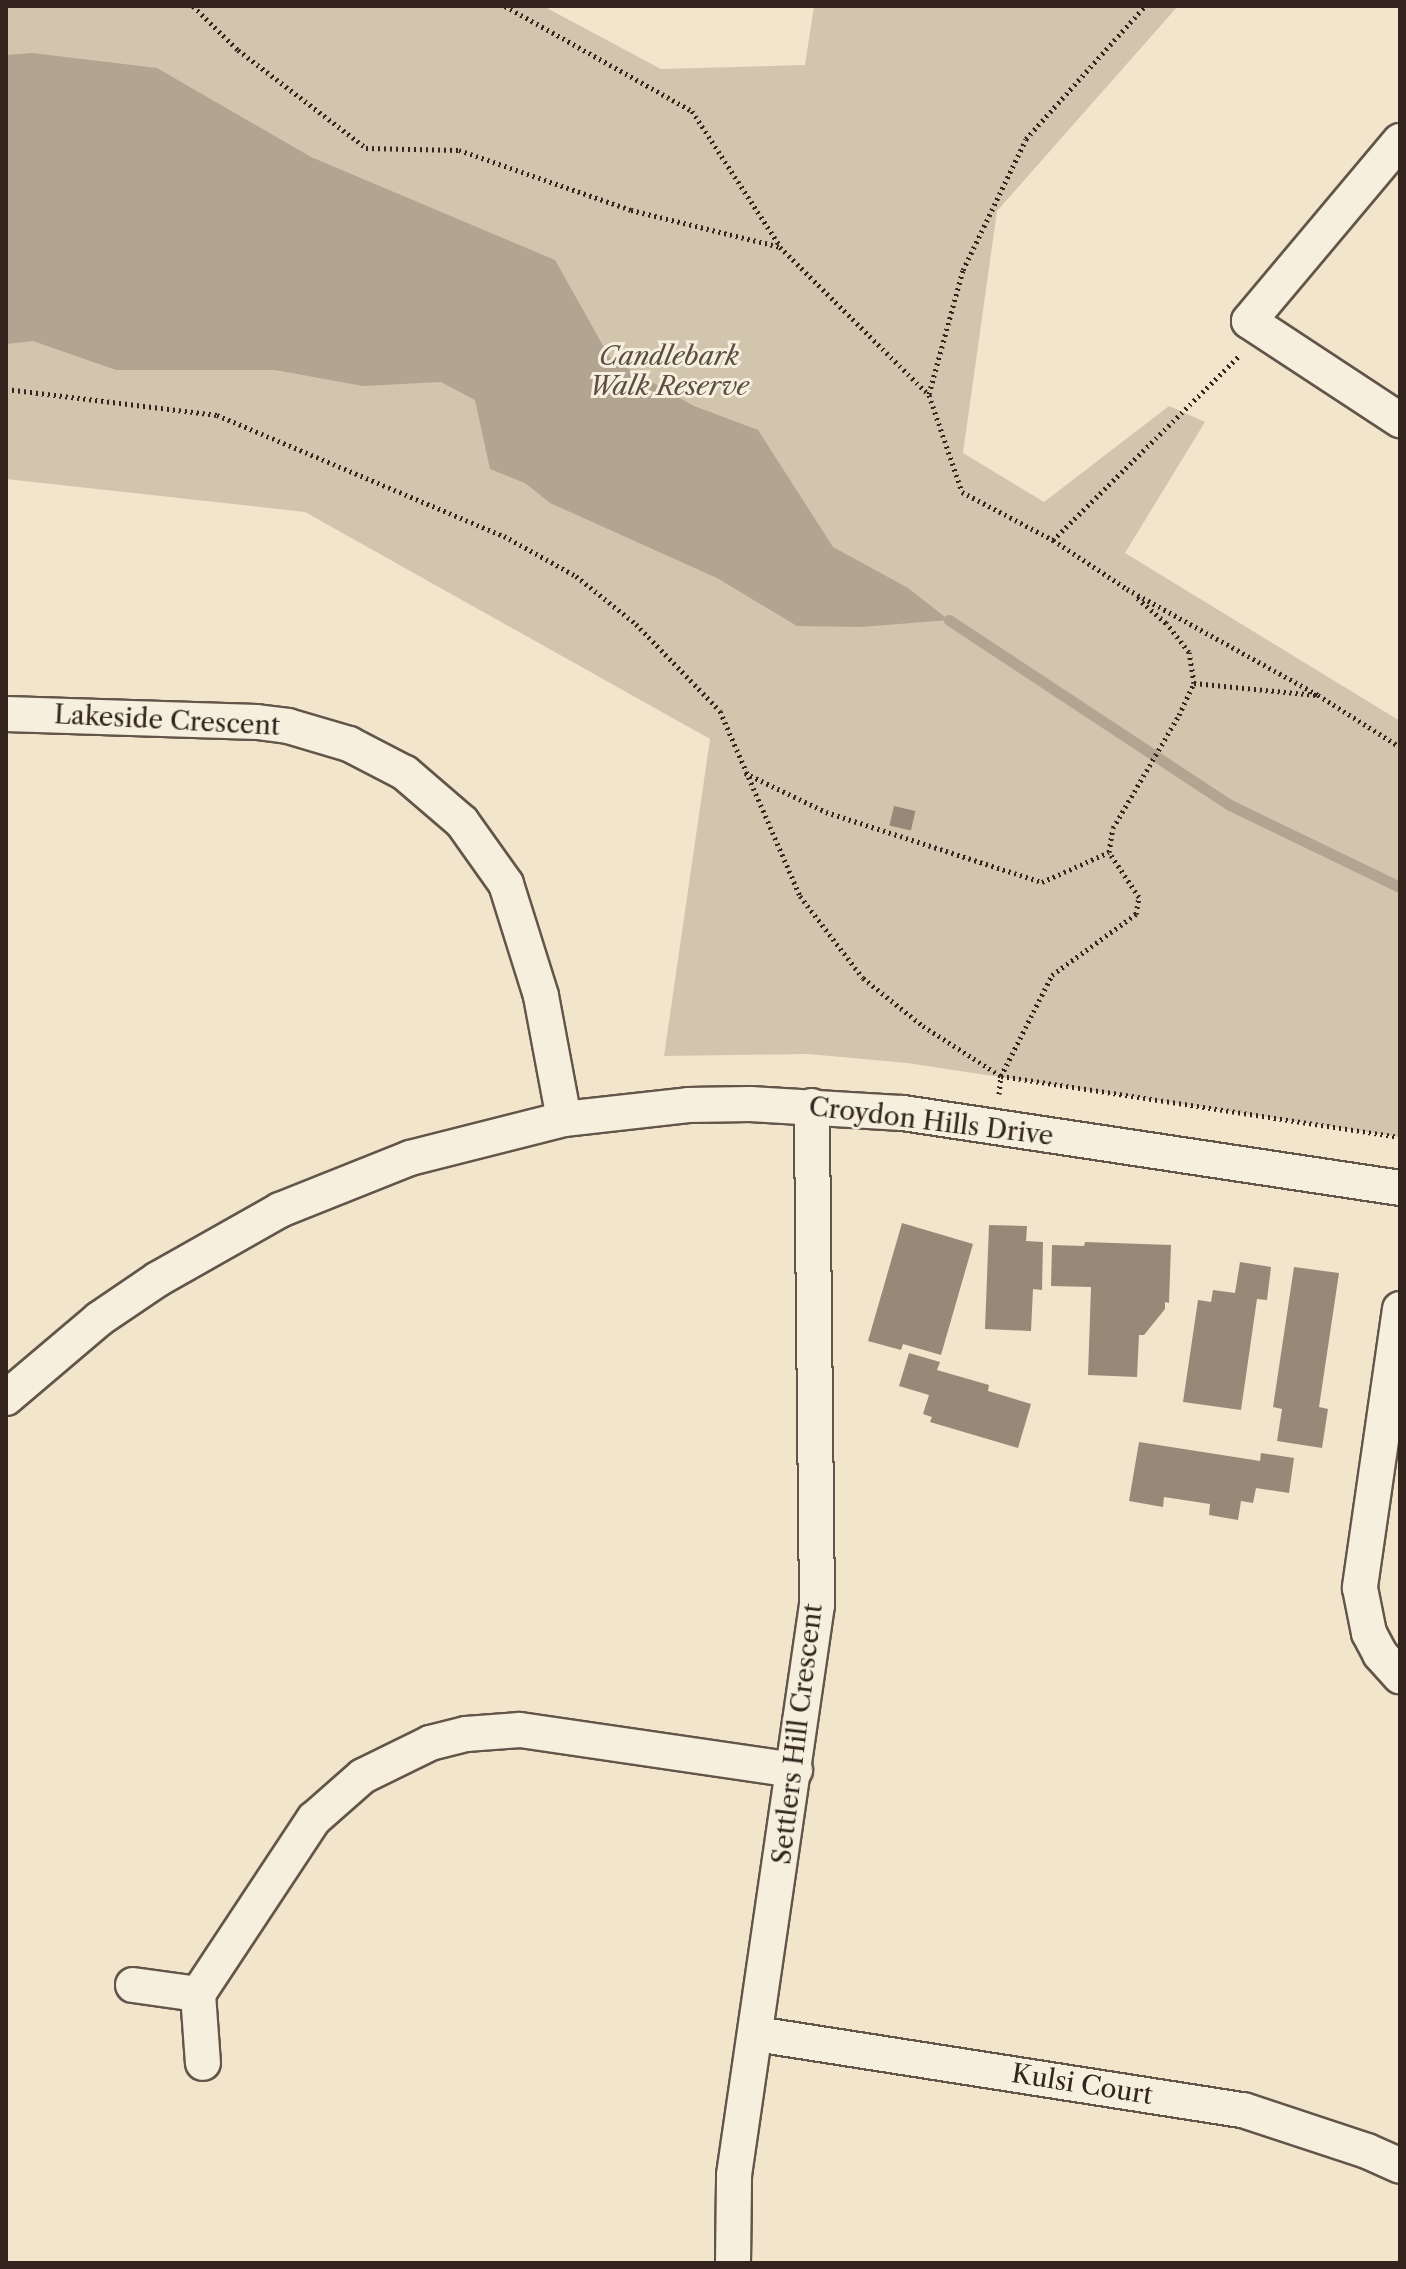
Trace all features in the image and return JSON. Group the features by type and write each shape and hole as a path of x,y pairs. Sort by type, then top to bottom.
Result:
{"street":[{"path":"1400,141 1249,321 1400,420"},
{"name":"Lakeside Crescent","path":"6,714 257,722 288,726 349,744 405,773 462,822 506,884 541,996 564,1119"},
{"name":"Croydon Hills Drive","path":"6,1398 88,1328 146,1287 280,1210 410,1158 564,1119 688,1105 812,1106 903,1113 1400,1188"},
{"name":"Settlers Hill Crescent","path":"733,2263 731,2207 817,1605 812,1106"},
{"path":"1400,1309 1360,1588 1369,1633 1380,1654 1400,1676"},
{"path":"203,2063 198,1994 314,1819 363,1776 430,1743 466,1734 520,1730 795,1770"},
{"path":"133,1985 198,1994"},
{"name":"Kulsi Court","path":"756,2034 1243,2110 1367,2151 1400,2166"}],"path":[{"path":"193,6 238,50 366,148 459,150 631,210 780,247"},
{"path":"505,6 692,111 780,247 929,395 962,492 1053,540 1127,589 1318,695 1400,747"},
{"path":"929,395 963,270 1026,139 1145,6"},
{"path":"1053,540 1265,331"},
{"path":"6,389 217,415 504,536 576,576 636,624 691,677 720,711 800,896 863,978 923,1026 1001,1076 1400,1137"},
{"path":"995,1127 1001,1076 1052,975 1136,914 1139,897 1109,852 1113,828 1179,715 1194,683 1189,652 1166,623 1127,589"},
{"path":"1194,683 1318,695"},
{"path":"745,773 826,812 1042,882 1109,852"}],"green space":[{"name":"Candlebark Walk Reserve","path":"6,6 543,6 661,69 805,65 814,6 1178,6 997,211 963,453 1044,502 1169,406 1205,422 1125,553 1400,721 1400,1137 907,1063 808,1054 664,1056 710,739 305,512 6,479"}],"shaded area":[{"path":"32,53 157,68 311,157 555,260 610,358 694,406 758,430 833,547 908,588 949,620 861,627 797,626 717,578 550,503 525,483 490,469 475,400 441,382 363,386 275,370 116,370 33,341 6,344 6,55"}],"building":[{"path":"894,806 915,811 911,830 890,825"},
{"path":"902,1223 973,1244 941,1355 903,1344 901,1350 868,1341"},
{"path":"989,1225 1027,1226 1026,1241 1043,1242 1042,1290 1033,1289 1031,1331 985,1329"},
{"path":"1085,1242 1171,1245 1169,1303 1165,1302 1165,1309 1144,1335 1139,1335 1137,1377 1088,1375 1091,1287 1051,1286 1052,1245 1084,1246"},
{"path":"1240,1262 1271,1267 1267,1300 1257,1299 1241,1410 1183,1402 1198,1300 1211,1302 1213,1290 1235,1293"},
{"path":"1294,1267 1339,1273 1319,1407 1328,1409 1322,1448 1277,1441 1282,1409 1273,1407"},
{"path":"909,1353 940,1362 937,1370 989,1385 988,1391 1031,1404 1018,1448 930,1422 932,1417 923,1414 929,1395 899,1386"},
{"path":"1139,1442 1260,1461 1261,1453 1294,1458 1289,1493 1256,1488 1253,1503 1241,1501 1238,1520 1209,1515 1210,1504 1164,1497 1163,1507 1129,1501"}],"waterway":[{"path":"949,620 1230,805 1400,887"}]}
